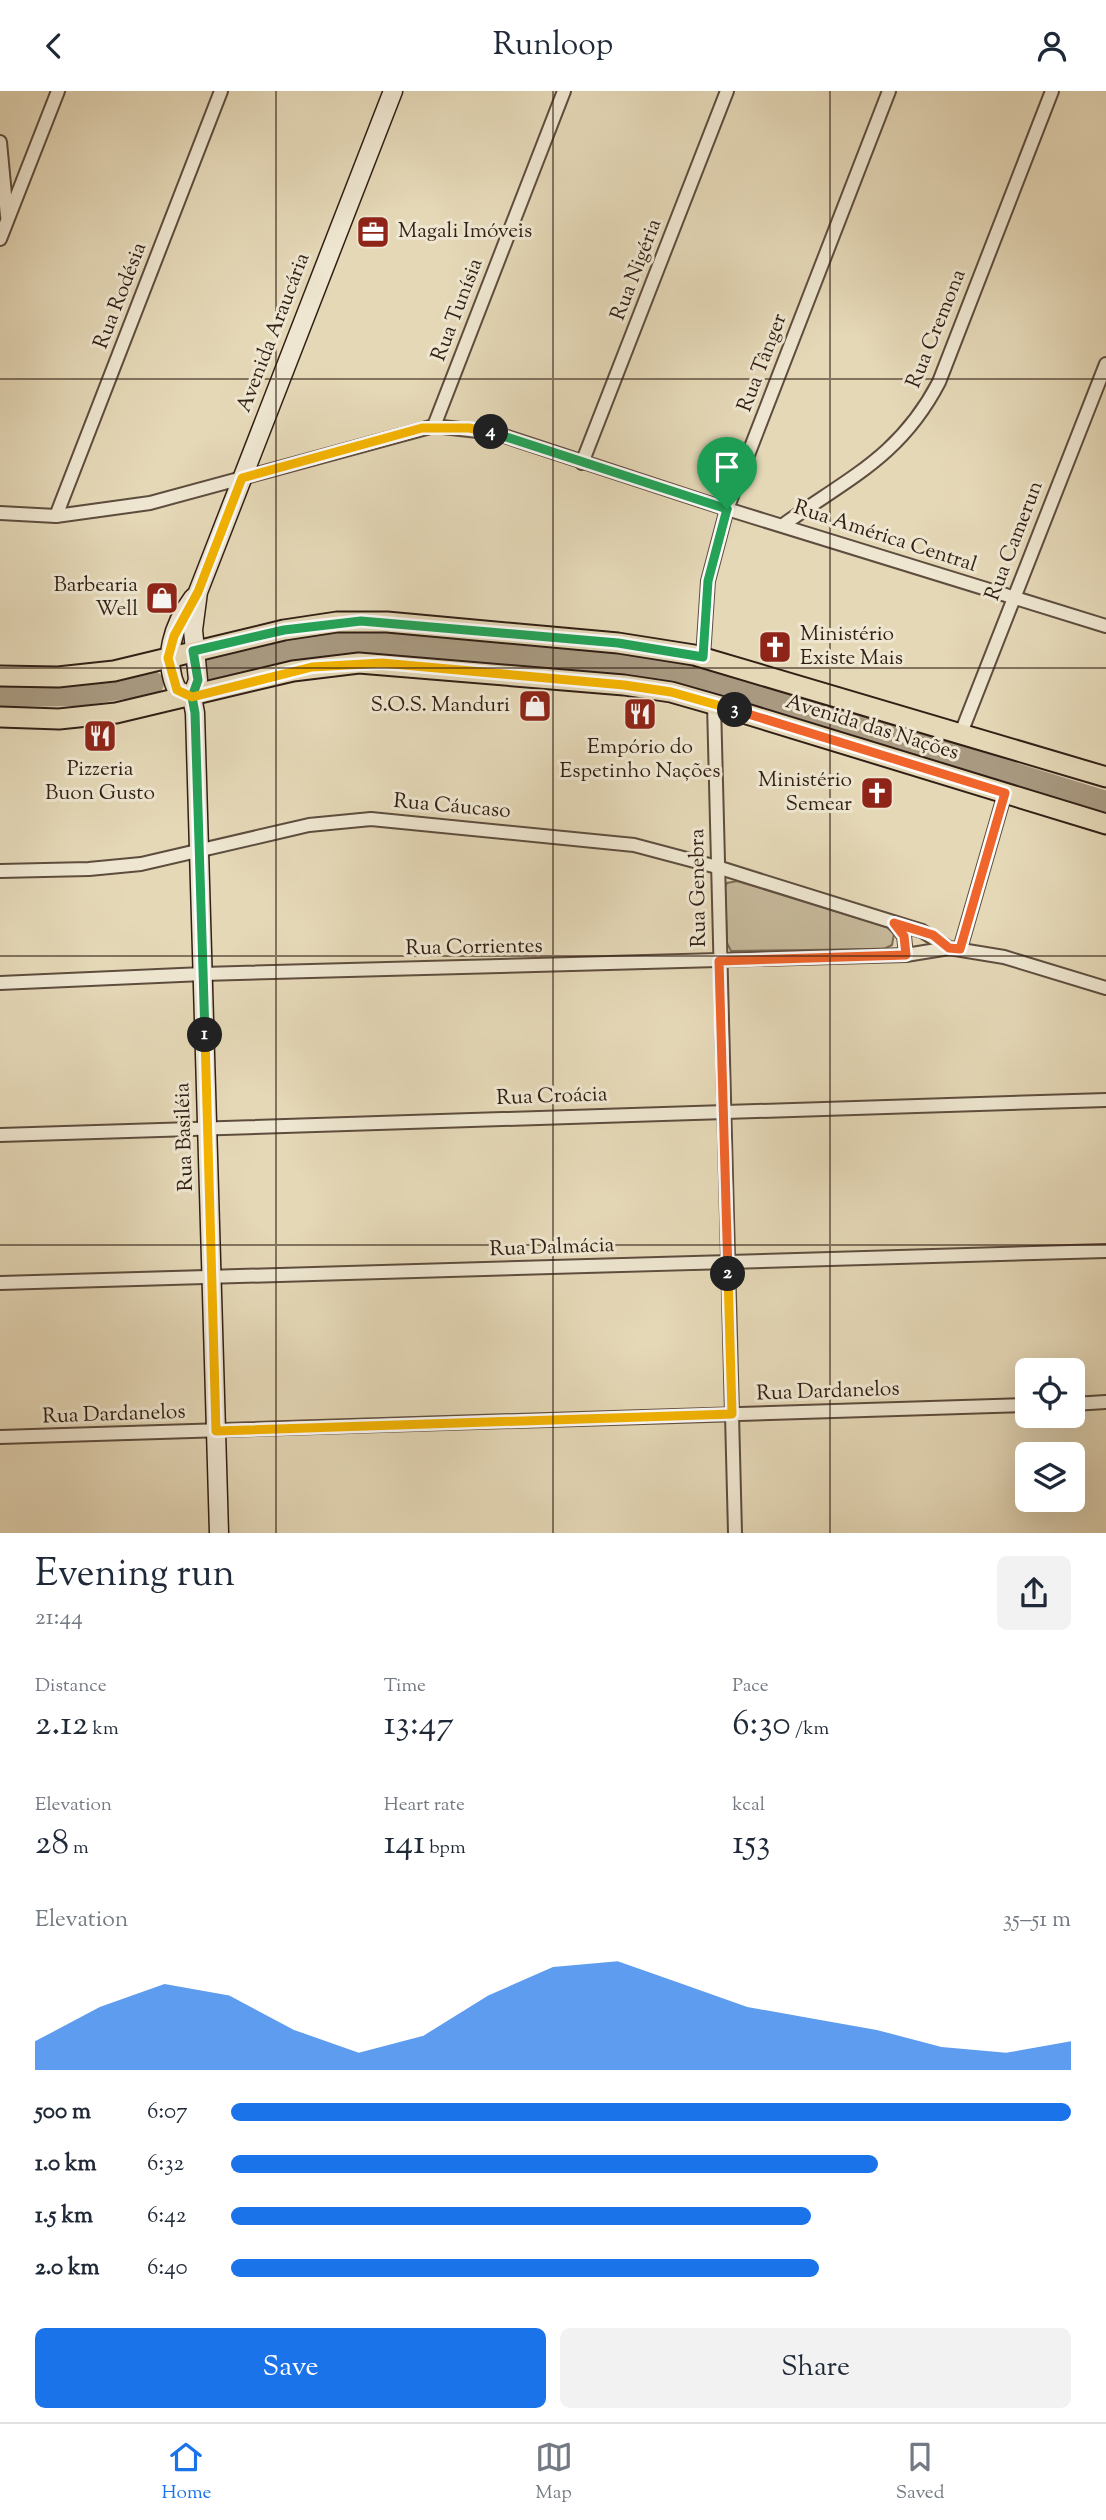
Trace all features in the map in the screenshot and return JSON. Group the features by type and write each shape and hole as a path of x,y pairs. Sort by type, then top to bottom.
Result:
{"main road":[{"name":"Avenida das Nações","path":"0,717 90,717 195,674 284,630 361,621 618,643 703,657 1106,777"},
{"name":"Avenida das Nações","path":"0,676 293,671 359,663 624,685 671,692 714,704 1106,824"}],"street":[{"path":"0,239 58,91"},
{"name":"Rua Rodésia","path":"57,516 221,91"},
{"name":"Avenida Araucária","path":"171,671 183,615 198,592 393,91"},
{"name":"Rua Tunísia","path":"434,426 564,91"},
{"name":"Rua Nigéria","path":"582,463 727,91"},
{"name":"Rua Tânger","path":"703,657 708,581 727,509 890,91"},
{"name":"Rua Cremona","path":"783,525 886,454 920,416 939,382 1052,91"},
{"path":"0,142 7,220"},
{"name":"Rua Camerun","path":"961,733 1106,364"},
{"name":"Rua América Central","path":"0,513 57,516 150,502 434,426 495,433 727,509 1106,626"},
{"name":"Avenida Araucária","path":"195,674 198,592"},
{"path":"171,671 177,690 195,674"},
{"name":"Rua Basiléia","path":"195,674 219,1533"},
{"name":"Rua Genebra","path":"714,704 735,1533"},
{"path":"955,948 1005,793"},
{"name":"Rua Cáucaso","path":"0,871 113,868 200,853 329,822 397,821 608,841 717,867 933,935 955,948 1003,957 1106,988"},
{"path":"894,923 904,936 906,955"},
{"name":"Rua Corrientes","path":"0,982 906,955 955,948"},
{"name":"Rua Croácia","path":"0,1135 1106,1100"},
{"name":"Rua Dalmácia","path":"0,1283 1106,1251"},
{"path":"1085,1403 1106,1402"},
{"name":"Rua Dardanelos","path":"0,1437 1015,1405"}],"shaded area":[{"path":"737,881 887,927 894,934 892,945 884,949 731,951 727,943 725,887 727,883"}],"waterway":[{"path":"215,669 311,647 370,643 643,667 720,684 1106,803"},
{"path":"0,695 79,694 152,683"}],"place":[{"name":"Magali Imóveis","path":"373,232"},
{"name":"Barbearia Well","path":"162,598"},
{"name":"Ministério Existe Mais","path":"775,647"},
{"name":"S.O.S. Manduri","path":"535,706"},
{"name":"Empório do Espetinho Nações","path":"640,714"},
{"name":"Pizzeria Buon Gusto","path":"100,736"},
{"name":"Ministério Semear","path":"877,793"}],"route":[{"path":"727,509 495,433 469,428 422,428 242,478 198,592 183,615 174,636 168,658 177,690 192,697 312,667 359,663 624,685 671,692 1005,793 960,949 949,948 933,935 894,923 904,936 906,955 719,961 732,1414 216,1431 200,853 195,713 192,697 198,680 193,651 310,625 361,621 618,643 703,657 708,581 727,509"}]}
